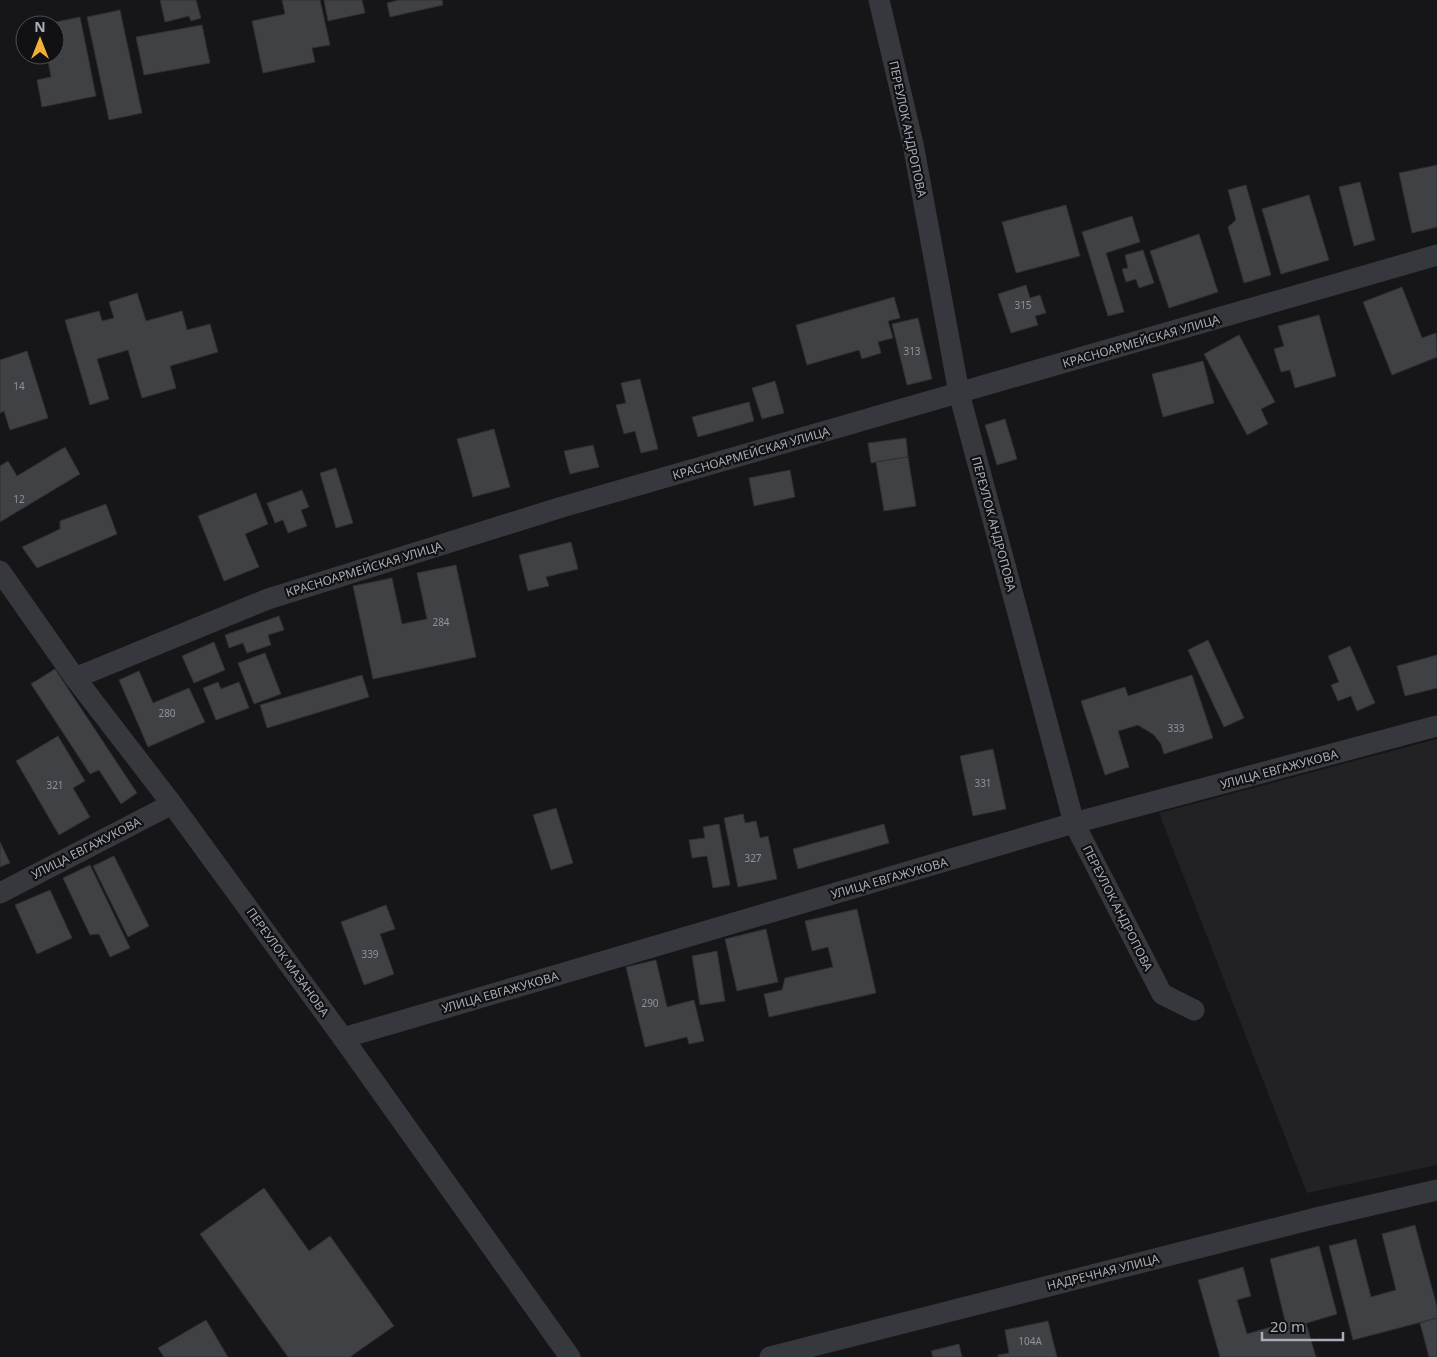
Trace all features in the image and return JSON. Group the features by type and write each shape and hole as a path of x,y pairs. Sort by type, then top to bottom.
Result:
{"street":[{"name":"ПЕРЕУЛОК АНДРОПОВА","path":"879,0 914,144 959,393 1074,823 1162,994 1194,1010"},
{"name":"КРАСНОАРМЕЙСКАЯ УЛИЦА","path":"75,678 268,599 562,507 1437,255"},
{"name":"ПЕРЕУЛОК МАЗАНОВА","path":"0,571 75,678 172,804 343,1038 570,1357"},
{"name":"УЛИЦА ЕВГАЖУКОВА","path":"343,1038 1074,823 1437,726"},
{"name":"УЛИЦА ЕВГАЖУКОВА","path":"0,893 172,804"},
{"name":"НАДРЕЧНАЯ УЛИЦА","path":"770,1357 1316,1218 1437,1190"}],"shaded area":[{"path":"1437,739 1437,1165 1307,1193 1159,813"}],"building":[{"path":"160,0 196,0 201,18 191,21 189,16 165,22"},
{"path":"282,0 320,0 330,45 312,48 315,62 263,73 252,21 285,14"},
{"path":"324,0 362,0 365,13 328,21"},
{"path":"399,0 442,0 443,5 390,17 387,3"},
{"path":"120,10 142,113 109,120 87,17"},
{"path":"80,17 96,96 42,107 37,80 51,77 49,65 65,65 65,20"},
{"path":"202,25 210,63 144,75 136,37"},
{"path":"1437,165 1437,227 1412,233 1399,173"},
{"path":"1360,182 1375,240 1354,246 1339,187"},
{"path":"1246,185 1271,275 1244,283 1228,227 1236,220 1228,190"},
{"path":"1309,195 1329,260 1281,274 1262,209"},
{"path":"1066,205 1080,256 1016,273 1002,222"},
{"path":"1132,216 1140,242 1106,253 1124,312 1108,316 1082,232"},
{"path":"1199,234 1218,292 1169,308 1150,251"},
{"path":"1143,250 1154,283 1139,288 1136,279 1126,282 1122,269 1128,268 1125,255"},
{"path":"1026,285 1030,298 1040,295 1046,313 1035,316 1038,325 1011,333 998,294"},
{"path":"1402,287 1422,338 1436,333 1437,357 1392,375 1363,302"},
{"path":"137,293 146,321 182,311 187,330 210,324 218,352 170,366 176,388 142,398 128,350 97,359 109,399 90,405 65,320 99,311 102,321 114,318 109,302"},
{"path":"894,297 900,318 888,321 893,338 878,342 881,353 862,359 859,350 807,365 796,325"},
{"path":"1319,315 1336,376 1295,388 1290,370 1281,372 1274,349 1284,346 1278,326"},
{"path":"918,318 932,379 907,385 892,324"},
{"path":"1239,335 1275,402 1261,409 1268,424 1247,435 1204,354"},
{"path":"27,351 48,418 10,430 4,411 0,413 0,360"},
{"path":"1203,361 1214,403 1163,417 1152,374"},
{"path":"640,379 658,449 641,453 635,431 624,434 616,405 626,403 621,383"},
{"path":"775,381 784,413 762,419 752,388"},
{"path":"749,402 754,421 698,437 692,417"},
{"path":"1005,419 1017,459 997,465 985,425"},
{"path":"494,429 510,487 473,497 457,439"},
{"path":"906,438 908,457 871,463 868,443"},
{"path":"593,445 599,467 570,474 564,451"},
{"path":"65,447 80,474 0,522 0,466 8,461 17,476"},
{"path":"908,457 916,506 884,511 876,462"},
{"path":"336,468 353,523 336,528 320,473"},
{"path":"790,470 795,497 754,506 749,478"},
{"path":"302,490 309,507 301,510 307,526 288,533 283,520 275,523 267,503"},
{"path":"256,493 268,524 245,534 259,567 224,581 198,516"},
{"path":"106,504 117,534 37,568 22,547 60,529 60,521"},
{"path":"571,542 578,569 546,577 549,586 528,591 519,555"},
{"path":"456,565 476,657 373,679 353,586 392,578 402,624 427,619 417,573"},
{"path":"279,616 284,630 268,635 271,645 247,653 243,643 229,648 225,635"},
{"path":"1208,640 1244,718 1224,727 1188,650"},
{"path":"214,642 225,670 194,683 182,656"},
{"path":"1350,646 1375,703 1357,711 1351,696 1338,701 1331,685 1339,682 1328,656"},
{"path":"265,653 281,694 254,704 238,663"},
{"path":"1437,655 1437,688 1405,696 1397,666"},
{"path":"55,669 137,793 121,804 99,770 90,774 31,684"},
{"path":"139,671 153,703 189,688 205,722 148,747 119,680"},
{"path":"362,675 369,697 267,728 260,705"},
{"path":"1192,675 1213,738 1164,754 1161,744 1154,735 1138,725 1118,731 1129,767 1105,775 1081,701 1125,687 1128,696"},
{"path":"218,682 221,689 239,682 249,708 216,720 203,688"},
{"path":"58,736 85,781 73,788 90,817 59,835 16,761"},
{"path":"993,749 1006,809 973,816 960,756"},
{"path":"556,808 573,863 551,870 533,815"},
{"path":"743,814 745,823 756,821 760,838 768,836 777,879 738,887 724,818"},
{"path":"719,824 730,885 713,888 707,856 692,858 689,840 705,838 703,827"},
{"path":"884,824 889,843 798,869 793,849"},
{"path":"0,842 10,863 0,867"},
{"path":"114,856 149,926 128,937 93,866"},
{"path":"90,865 130,948 110,957 99,934 90,935 63,878"},
{"path":"50,890 72,938 37,954 15,905"},
{"path":"386,905 395,929 380,934 394,974 364,985 341,922"},
{"path":"857,909 876,993 769,1017 764,994 782,990 785,978 833,967 828,947 812,951 805,921"},
{"path":"766,929 778,982 737,991 725,939"},
{"path":"717,951 725,1001 700,1005 692,956"},
{"path":"656,960 667,1007 694,1000 704,1041 689,1044 687,1037 645,1047 626,967"},
{"path":"264,1188 309,1251 330,1236 394,1326 350,1357 288,1357 200,1234"},
{"path":"1415,1225 1437,1307 1437,1318 1353,1340 1329,1246 1356,1239 1371,1297 1396,1290 1382,1234"},
{"path":"1319,1246 1337,1314 1287,1329 1270,1259"},
{"path":"1243,1267 1251,1296 1237,1300 1247,1334 1285,1323 1287,1329 1306,1323 1316,1357 1220,1357 1198,1280"},
{"path":"1437,1318 1437,1357 1429,1357 1420,1323"},
{"path":"206,1320 228,1357 164,1357 158,1348"},
{"path":"1048,1321 1057,1357 998,1357 998,1355 1009,1353 1005,1330"},
{"path":"959,1344 962,1357 933,1357 931,1351"}]}
